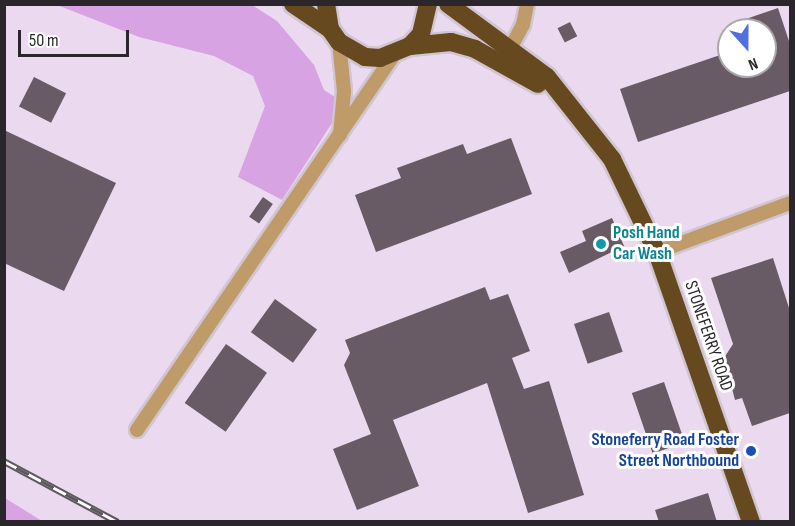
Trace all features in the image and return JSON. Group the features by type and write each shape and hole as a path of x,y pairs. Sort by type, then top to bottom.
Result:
{"highway":[{"name":"STONEFERRY ROAD","path":"293,4 364,57 451,42 476,49 527,75 573,110"},
{"path":"326,4 335,36"},
{"path":"402,51 421,34 428,4"},
{"name":"STONEFERRY ROAD","path":"448,4 547,77 612,159 657,252 751,522"}],"street":[{"path":"510,49 530,5"},
{"path":"335,36 344,91 340,137"},
{"path":"137,430 402,51"},
{"path":"657,252 790,203"}],"shaded area":[{"path":"4,5 790,5 790,521 42,522 5,498"},
{"path":"57,5 252,5 277,21 314,65 324,90 335,97 334,120 282,200 238,177 265,106 253,76 214,56 139,37"},
{"path":"5,498 42,521 5,521"}],"building":[{"path":"778,8 790,44 790,91 638,142 620,89 717,56 717,78 777,78 777,18 749,18"},
{"path":"570,22 577,36 565,43 558,28"},
{"path":"34,77 66,93 51,123 19,106"},
{"path":"4,130 116,183 64,291 4,263"},
{"path":"511,138 532,194 376,252 355,195 401,178 397,168 463,144 467,154"},
{"path":"263,197 273,204 259,224 249,217"},
{"name":"Posh Hand Car Wash","path":"612,218 624,246 569,273 560,252 586,241 582,231"},
{"path":"773,258 790,311 790,413 752,426 742,398 735,400 724,358 733,344 711,278"},
{"path":"485,287 490,300 508,294 530,351 512,358 524,389 549,381 584,495 528,513 487,383 393,420 419,486 357,510 333,449 371,434 344,365 350,353 345,340"},
{"path":"275,299 317,330 293,363 251,332"},
{"path":"609,312 623,352 588,364 574,324"},
{"path":"226,344 267,373 226,432 185,403"},
{"path":"664,382 685,443 653,454 632,393"},
{"path":"708,493 717,522 659,522 655,510"}],"railway":[{"path":"4,461 118,522"}],"place":[{"name":"Posh Hand Car Wash","path":"601,244"},
{"name":"Stoneferry Road Foster Street Northbound","path":"751,451"}]}
